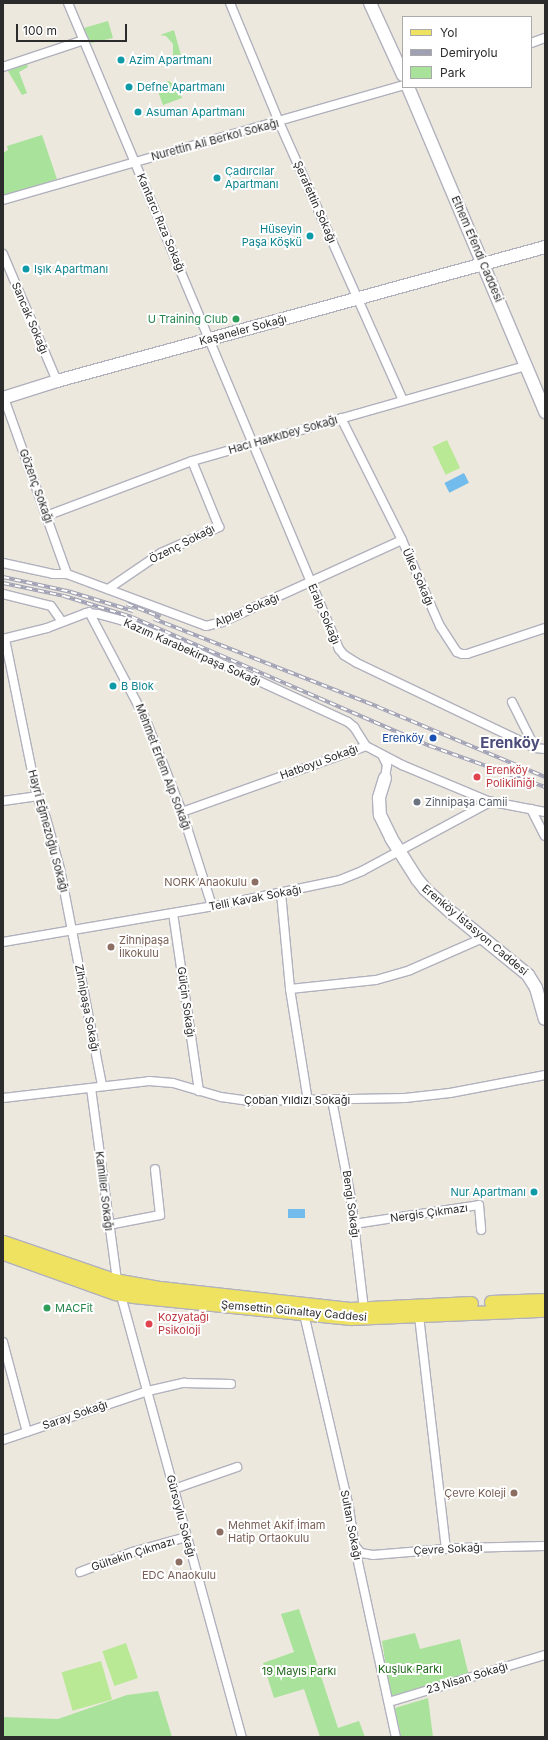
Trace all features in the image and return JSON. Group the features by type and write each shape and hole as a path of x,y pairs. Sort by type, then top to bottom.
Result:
{"main road":[{"name":"Şemsettin Günaltay Caddesi","path":"3,1242 117,1281 166,1289 263,1300 364,1309 545,1300"},
{"name":"Şemsettin Günaltay Caddesi","path":"3,1253 121,1295 304,1314 362,1318 545,1310"}],"street":[{"name":"Kantarcı Rıza Sokağı","path":"68,3 252,443"},
{"name":"Şerafettin Sokağı","path":"230,3 279,122 357,300 403,400"},
{"path":"370,3 402,73"},
{"path":"532,43 545,38"},
{"path":"3,67 84,40"},
{"name":"Nurettin Ali Berkol Sokağı","path":"3,200 402,86"},
{"name":"Ethem Efendi Caddesi","path":"408,88 525,366 542,394 545,412"},
{"name":"Kaşaneler Sokağı","path":"4,398 57,381 357,300 483,263 545,247"},
{"name":"Sancak Sokağı","path":"3,254 57,381"},
{"name":"Hacı Hakkıbey Sokağı","path":"46,516 192,461 525,366"},
{"name":"Gözenç Sokağı","path":"4,398 67,574"},
{"name":"Ülke Sokağı","path":"341,418 402,540 440,626 458,653 467,654 545,628"},
{"name":"Eralp Sokağı","path":"252,443 336,643 346,656 535,748 545,750"},
{"name":"Özenç Sokağı","path":"108,589 161,553 219,527 192,461"},
{"name":"Alpler Sokağı","path":"3,563 53,574 67,574 206,626 222,622 402,540"},
{"path":"3,594 51,606 62,622"},
{"path":"4,639 62,622 89,612"},
{"name":"Kazım Karabekirpaşa Sokağı","path":"89,612 128,623 348,722 354,727 366,746"},
{"name":"Mehmet Ertem Alp Sokağı","path":"89,612 142,709 182,812 212,906"},
{"name":"Hayri Eğmezoğlu Sokağı","path":"4,639 37,796 46,815 56,853 72,930"},
{"path":"512,702 535,748"},
{"name":"Hatboyu Sokağı","path":"182,812 366,746 402,765 490,802 545,812"},
{"path":"382,755 387,765 385,778"},
{"path":"385,778 393,769 402,765"},
{"name":"Erenköy İstasyon Caddesi","path":"385,778 379,798 379,811 399,851 425,889 530,977 536,988 545,1019"},
{"path":"3,801 37,796"},
{"name":"Telli Kavak Sokağı","path":"3,942 212,906 281,893 344,878 399,851 490,802"},
{"path":"531,809 545,836"},
{"path":"281,893 290,989 308,1101"},
{"name":"Gülçin Sokağı","path":"173,913 199,1091"},
{"name":"Zihnipaşa Sokağı","path":"72,930 102,1086"},
{"path":"290,989 376,980 410,970 483,938"},
{"name":"Çoban Yıldızı Sokağı","path":"3,1098 152,1081 176,1084 243,1101 308,1101 422,1097 545,1075"},
{"name":"Kamiller Sokağı","path":"91,1088 108,1225 117,1281 121,1295"},
{"name":"Bengi Sokağı","path":"332,1100 354,1224 364,1309"},
{"path":"108,1225 160,1215 155,1169"},
{"name":"Nergis Çıkmazı","path":"354,1224 479,1205 481,1230"},
{"name":"Gürsoylu Sokağı","path":"121,1295 242,1737"},
{"name":"Sultan Sokağı","path":"304,1314 349,1508 355,1545 396,1737"},
{"path":"419,1316 446,1548"},
{"path":"3,1342 27,1432"},
{"name":"Saray Sokağı","path":"3,1440 148,1391 184,1383 231,1384"},
{"path":"174,1489 237,1467"},
{"name":"Gültekin Çıkmazı","path":"80,1572 132,1552 187,1537"},
{"path":"355,1545 361,1553 373,1555"},
{"name":"Çevre Sokağı","path":"373,1555 446,1548 545,1546"},
{"path":"360,1567 364,1558 373,1555"},
{"name":"23 Nisan Sokağı","path":"389,1702 545,1655"}],"green space":[{"path":"108,21 113,38 91,43 84,28"},
{"path":"174,30 182,59 168,63 173,55 173,44 166,36 160,35"},
{"path":"27,64 28,67 19,72 27,93 22,95 8,71"},
{"path":"169,81 179,89 182,98 163,105 156,86"},
{"path":"42,135 57,179 3,196 3,153 8,150 7,146"},
{"path":"447,440 460,468 446,475 432,447"},
{"name":"19 Mayıs Parkı","path":"299,1609 338,1728 359,1721 365,1737 320,1737 304,1689 274,1698 263,1663 294,1652 281,1614"},
{"name":"Kuşluk Parkı","path":"415,1633 420,1649 460,1639 469,1676 391,1698 382,1641"},
{"path":"126,1643 138,1678 114,1686 102,1651"},
{"path":"101,1661 112,1699 73,1711 62,1672"},
{"path":"158,1691 172,1737 3,1737 3,1717 58,1719 127,1695"},
{"path":"428,1698 433,1737 401,1737 395,1708"}],"water":[{"path":"464,473 469,483 449,493 444,483"},
{"path":"288,1209 305,1209 305,1218 288,1218"}],"railway":[{"path":"3,577 71,592 133,611"},
{"path":"3,583 64,596 132,617 430,746 545,787"},
{"path":"127,604 161,617"},
{"path":"154,619 378,707 545,777"}],"place":[{"name":"Azim Apartmanı","path":"121,60"},
{"name":"Defne Apartmanı","path":"129,87"},
{"name":"Asuman Apartmanı","path":"138,112"},
{"name":"Çadırcılar Apartmanı","path":"217,178"},
{"name":"Hüseyin Paşa Köşkü","path":"310,236"},
{"name":"Işık Apartmanı","path":"26,269"},
{"name":"U Training Club","path":"236,319"},
{"name":"B Blok","path":"113,686"},
{"name":"Erenköy","path":"433,738"},
{"name":"Erenköy Polikliniği","path":"477,777"},
{"name":"Zihnipaşa Camii","path":"417,802"},
{"name":"NORK Anaokulu","path":"255,882"},
{"name":"Zihnipaşa İlkokulu","path":"111,947"},
{"name":"Nur Apartmanı","path":"534,1192"},
{"name":"MACFit","path":"47,1308"},
{"name":"Kozyatağı Psikoloji","path":"149,1324"},
{"name":"Çevre Koleji","path":"514,1493"},
{"name":"Mehmet Akif İmam Hatip Ortaokulu","path":"220,1532"},
{"name":"EDC Anaokulu","path":"179,1562"}],"district":[{"name":"Erenköy","path":"510,743"}]}
